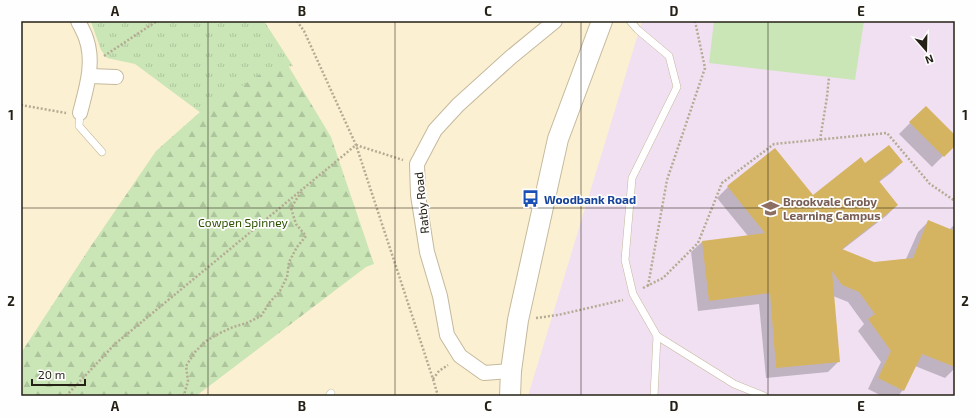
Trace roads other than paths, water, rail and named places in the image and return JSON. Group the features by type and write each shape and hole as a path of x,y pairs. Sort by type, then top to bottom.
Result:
{"street":[{"path":"78,21 87,39 90,59 90,76 80,113"},
{"name":"Ratby Road","path":"511,371 484,373 460,356 447,335 440,296 427,252 418,195 417,164 434,130 458,105 511,57 555,21"},
{"path":"510,396 511,371 518,320 558,139 602,21"},
{"path":"90,76 116,77"}],"lane":[{"path":"630,21 638,30 669,56 677,87 632,178 625,260 633,294 657,336 734,384 764,396"},
{"path":"80,113 79,126 102,152"},
{"path":"654,396 657,336"}],"place":[{"name":"Woodbank Road","path":"531,199"},
{"name":"Brookvale Groby Learning Campus","path":"770,208"}],"park label":[{"name":"Cowpen Spinney","path":"243,222"}]}
